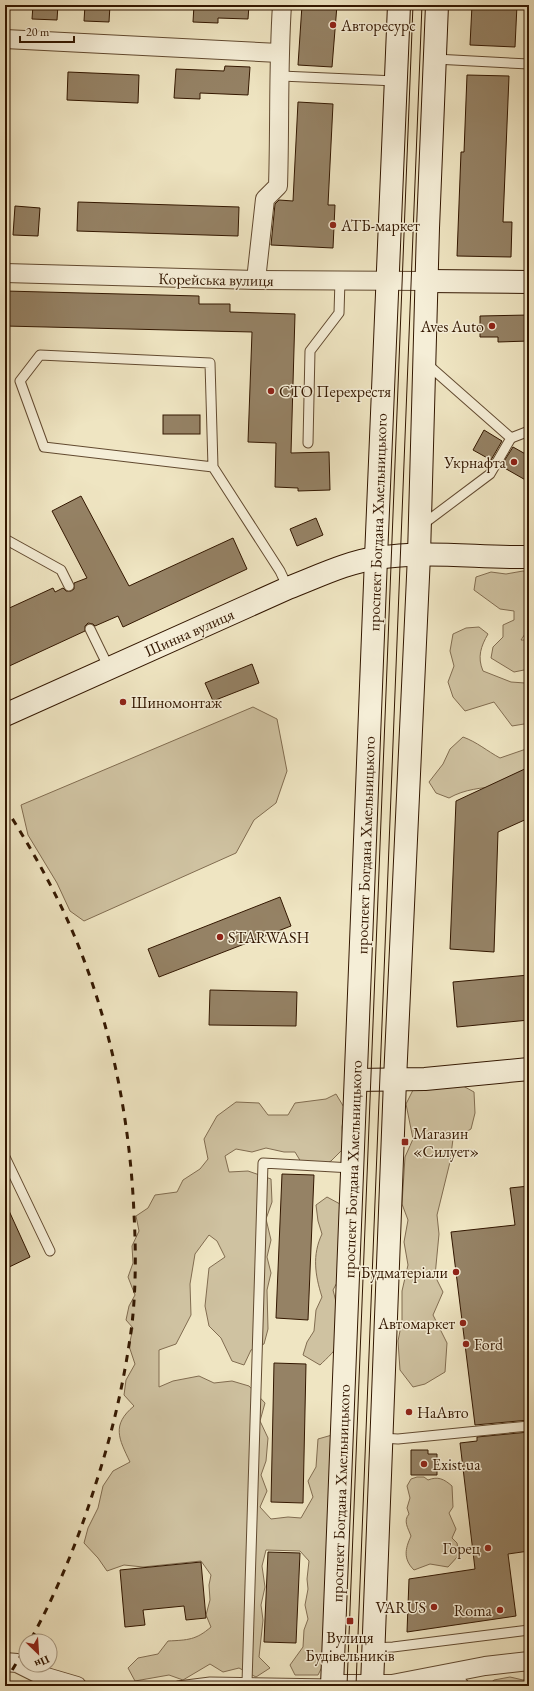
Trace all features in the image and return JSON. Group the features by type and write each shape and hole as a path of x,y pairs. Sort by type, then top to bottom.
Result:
{"main road":[{"name":"проспект Богдана Хмельницького","path":"332,1685 399,5"},
{"path":"372,1685 395,1080 419,555 426,280 437,5"},
{"path":"426,280 529,282"},
{"name":"Шинна вулиця","path":"5,715 288,588 335,570 376,558 419,555 529,557"},
{"path":"356,1080 426,1079 529,1069"}],"street":[{"path":"256,280 265,199 278,186 279,53 282,5"},
{"path":"5,39 279,53"},
{"name":"Корейська вулиця","path":"5,273 256,280 426,280"},
{"path":"332,1685 392,1684 485,1666 529,1660"},
{"path":"5,1662 17,1663 43,1676 77,1686"}],"lane":[{"path":"434,59 529,64"},
{"path":"280,76 396,81"},
{"path":"308,443 310,351 339,313 340,280"},
{"path":"213,467 44,447 20,381 40,355 210,363 213,467 280,571 288,588"},
{"path":"424,361 511,438"},
{"path":"420,527 490,474 511,438 529,431"},
{"path":"5,539 61,570 69,586"},
{"path":"90,629 109,668"},
{"path":"5,1157 50,1251"},
{"path":"247,1683 263,1163 352,1168"},
{"path":"381,1438 398,1439 529,1426"},
{"path":"373,1648 393,1647 529,1630"},
{"path":"448,1674 460,1679 465,1686"},
{"path":"178,1686 210,1682 332,1685"}],"shaded area":[{"path":"523,571 529,572 529,628 521,640 529,640 529,669 514,672 491,658 493,647 503,637 503,625 514,620 514,611 500,609 474,590 476,577 491,572 506,574"},
{"path":"479,627 488,634 483,643 480,656 483,671 511,682 525,683 529,690 529,720 524,724 512,726 494,702 465,711 453,697 448,682 454,666 450,651 453,634 466,628"},
{"path":"253,707 277,719 287,771 276,803 254,820 236,853 84,921 70,911 57,883 28,835 21,805"},
{"path":"463,737 500,758 529,748 529,775 511,783 467,791 449,798 436,793 429,782 443,764 450,749"},
{"path":"454,1081 474,1092 475,1113 471,1129 453,1139 450,1162 437,1215 439,1234 435,1276 443,1292 433,1315 447,1343 445,1372 425,1384 413,1387 400,1370 398,1341 402,1321 402,1291 408,1265 404,1242 408,1220 402,1204 405,1157 413,1139 406,1104 416,1084"},
{"path":"336,1094 345,1109 342,1127 343,1149 331,1161 317,1169 304,1167 295,1152 284,1152 266,1148 252,1152 236,1149 225,1156 229,1172 248,1171 271,1179 272,1202 266,1219 271,1240 267,1257 271,1273 267,1290 268,1329 264,1344 251,1350 244,1365 232,1361 221,1338 209,1326 205,1306 209,1268 225,1257 217,1241 209,1235 195,1254 190,1284 191,1315 176,1344 159,1350 159,1387 173,1381 199,1376 214,1383 232,1381 249,1386 265,1403 260,1421 268,1438 266,1461 261,1475 267,1491 260,1507 271,1519 288,1517 301,1518 313,1497 308,1481 316,1467 318,1439 332,1435 323,1665 318,1675 295,1675 290,1665 303,1647 304,1630 308,1619 305,1605 308,1589 307,1579 309,1561 300,1551 266,1550 262,1566 265,1587 261,1605 263,1620 259,1657 270,1668 256,1677 239,1668 223,1672 210,1664 183,1680 169,1675 135,1681 128,1668 138,1658 158,1654 168,1641 196,1637 211,1627 206,1615 210,1600 209,1585 211,1575 201,1561 143,1567 124,1565 107,1571 98,1558 84,1543 88,1528 98,1508 103,1486 113,1471 130,1462 120,1439 119,1432 122,1420 134,1406 124,1395 126,1380 135,1364 129,1346 133,1328 126,1320 129,1306 135,1295 128,1277 133,1263 132,1246 139,1231 136,1216 148,1208 155,1195 177,1192 183,1180 200,1169 208,1159 204,1139 217,1116 236,1102 259,1103 268,1115 288,1115 295,1103 326,1099"},
{"path":"327,1197 340,1204 340,1277 333,1290 339,1315 341,1335 337,1347 320,1365 303,1355 307,1342 314,1331 316,1310 322,1297 316,1273 317,1250 322,1234 318,1221 316,1205"},
{"path":"424,1477 428,1480 435,1478 441,1479 452,1486 453,1507 449,1513 456,1529 452,1538 457,1543 459,1555 448,1567 430,1564 414,1570 408,1562 406,1550 411,1536 406,1522 409,1514 407,1508 410,1498 407,1486 411,1479"},
{"path":"510,1677 523,1680 529,1678 529,1686 487,1686 494,1680"}],"building":[{"path":"33,5 58,5 57,20 32,19"},
{"path":"85,5 110,5 109,22 84,21"},
{"path":"194,5 249,5 248,19 218,18 218,23 193,22"},
{"path":"302,5 337,5 332,67 298,65"},
{"path":"472,5 517,5 515,47 470,45"},
{"path":"225,66 250,67 248,95 200,93 200,99 174,98 176,69 224,71"},
{"path":"68,72 139,75 138,103 67,100"},
{"path":"467,75 509,76 503,222 512,222 511,257 457,256 461,152 464,152"},
{"path":"298,102 333,104 328,205 335,205 333,248 271,245 275,204 279,200 293,201"},
{"path":"78,202 239,207 238,236 77,231"},
{"path":"15,206 40,208 38,236 13,235"},
{"path":"5,291 199,296 199,304 230,304 230,312 295,314 291,453 329,452 330,490 298,491 298,488 275,487 276,443 248,442 252,332 5,326"},
{"path":"529,315 529,341 498,342 498,337 480,337 480,316"},
{"path":"163,415 200,415 200,434 163,434"},
{"path":"484,430 502,441 491,460 473,450"},
{"path":"513,447 529,456 529,482 501,466"},
{"path":"81,496 129,586 233,538 247,569 123,627 118,616 95,626 88,623 85,626 85,631 5,668 5,610 53,588 55,592 63,588 66,591 71,591 74,589 74,583 87,578 52,511"},
{"path":"316,518 323,535 297,546 290,529"},
{"path":"252,664 259,683 213,701 205,683"},
{"path":"529,767 529,818 498,832 494,952 450,949 456,801"},
{"name":"STARWASH","path":"280,897 291,926 159,977 148,949"},
{"path":"529,975 529,1020 457,1027 453,982"},
{"path":"210,990 297,992 296,1026 209,1025"},
{"path":"282,1174 314,1175 308,1320 276,1318"},
{"path":"529,1186 529,1420 475,1425 451,1232 515,1225 510,1188"},
{"path":"5,1202 30,1257 5,1269"},
{"path":"274,1363 306,1364 303,1503 271,1502"},
{"path":"529,1432 529,1551 508,1554 516,1616 407,1632 409,1579 475,1569 460,1443 477,1441 477,1437"},
{"name":"Exist.ua","path":"411,1450 428,1450 428,1454 437,1454 437,1475 411,1475"},
{"path":"268,1552 300,1553 296,1643 264,1642"},
{"path":"201,1562 206,1618 186,1620 184,1606 143,1610 145,1625 125,1627 120,1570"}],"tram line":[{"path":"347,1686 413,5"},
{"path":"356,1686 422,5"}],"railway":[{"path":"5,807 59,902 87,968 98,1002 108,1037 123,1107 132,1178 135,1241 135,1283 132,1324 126,1364 108,1444 75,1544 50,1603 34,1633"},
{"path":"5,1682 18,1660"}],"place":[{"name":"Авторесурс","path":"333,25"},
{"name":"АТБ-маркет","path":"333,225"},
{"name":"Aves Auto","path":"492,326"},
{"name":"СТО Перехрестя","path":"271,391"},
{"name":"Укрнафта","path":"514,462"},
{"name":"Шиномонтаж","path":"123,702"},
{"name":"STARWASH","path":"220,937"},
{"name":"Магазин «Силует»","path":"405,1142"},
{"name":"Будматеріали","path":"456,1272"},
{"name":"Автомаркет","path":"463,1323"},
{"name":"Ford","path":"466,1344"},
{"name":"НаАвто","path":"409,1412"},
{"name":"Exist.ua","path":"424,1464"},
{"name":"Горец","path":"488,1548"},
{"name":"VARUS","path":"434,1607"},
{"name":"Roma","path":"500,1610"},
{"name":"Вулиця Будівельників","path":"350,1621"}]}
